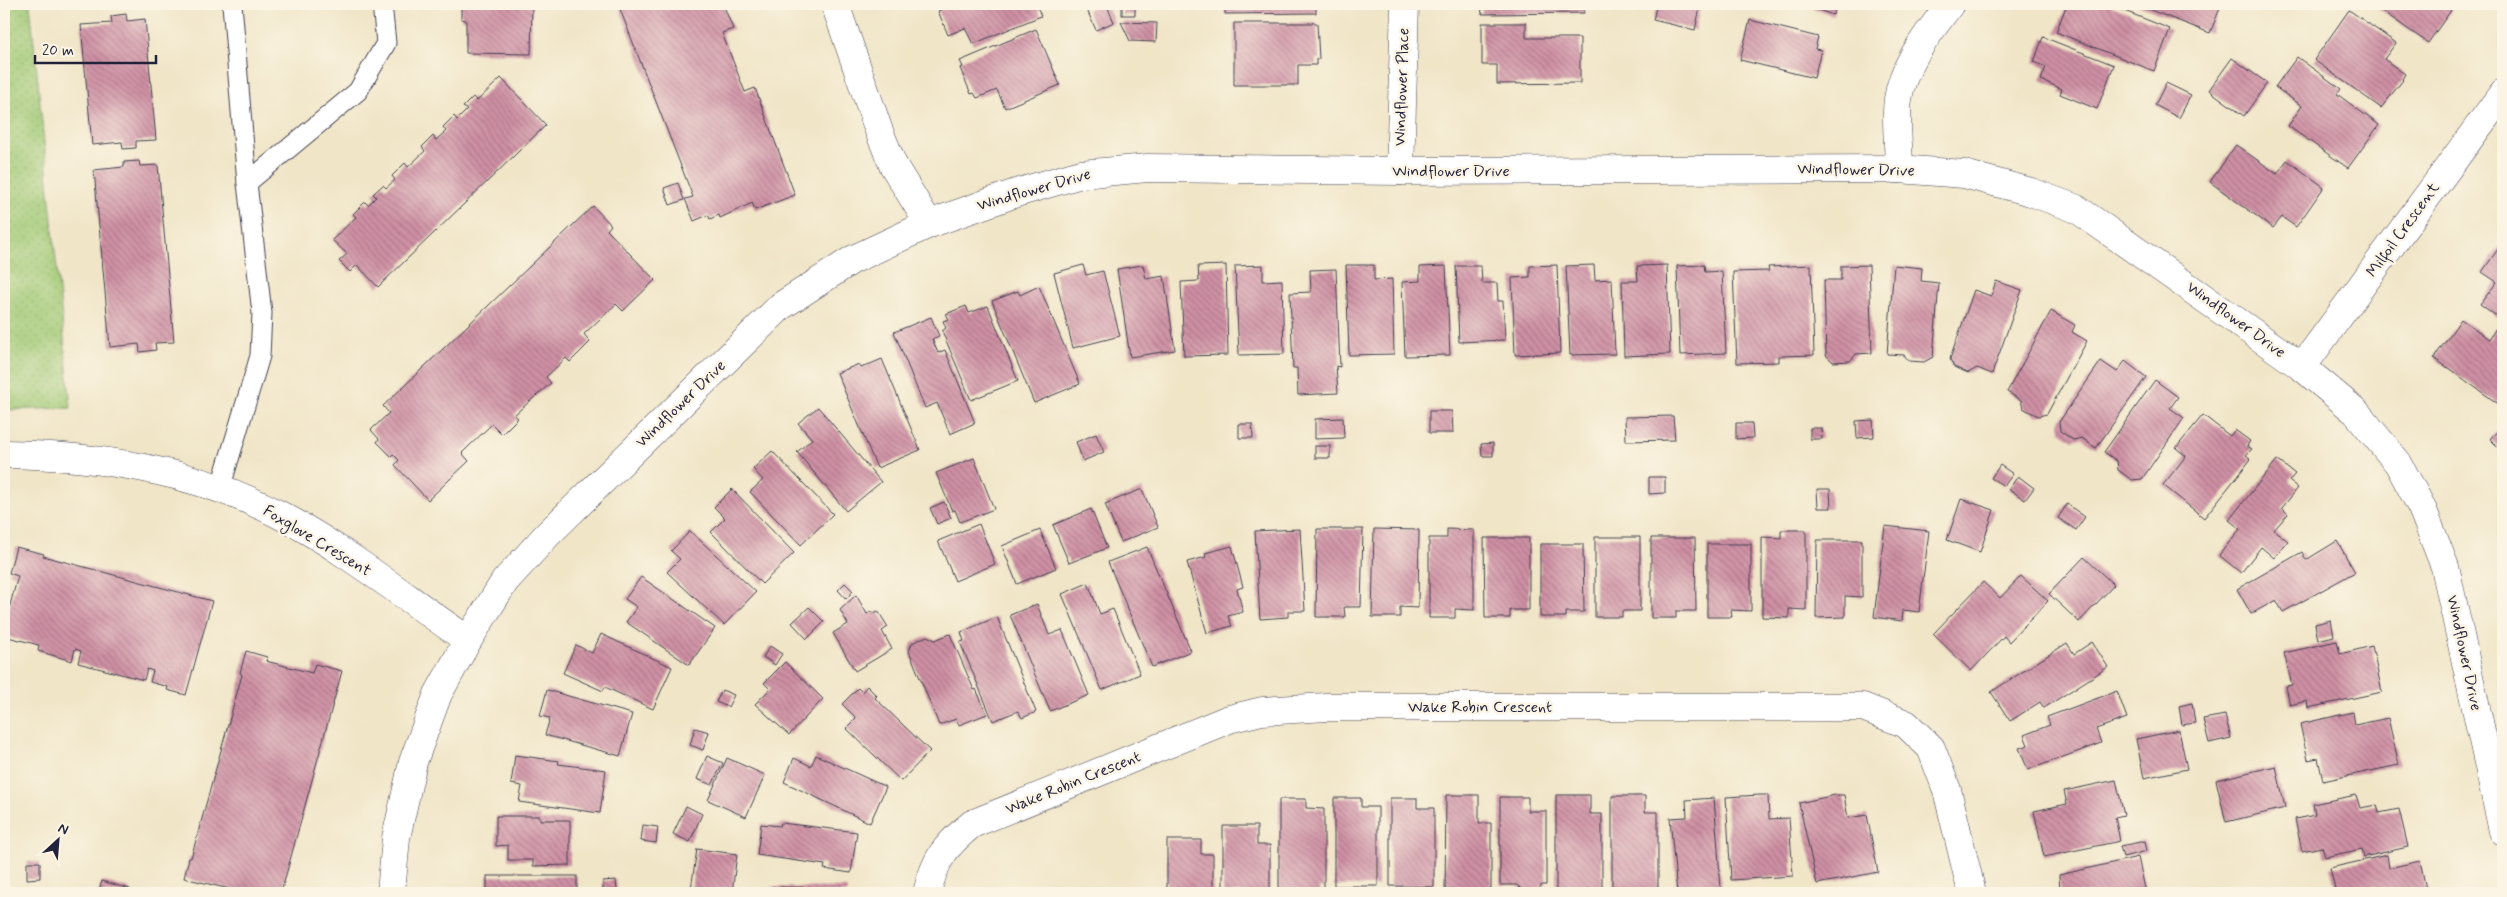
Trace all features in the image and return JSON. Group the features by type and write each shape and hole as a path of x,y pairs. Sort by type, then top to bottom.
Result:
{"street":[{"path":"835,4 879,131 893,164 929,224"},
{"name":"Windflower Place","path":"1400,171 1405,4"},
{"path":"1899,169 1898,99 1906,72 1921,45 1950,4"},
{"name":"Milfoil Crescent","path":"2302,367 2503,93"},
{"name":"Windflower Drive","path":"391,893 396,838 413,762 438,694 468,640 505,581 547,535 781,306 852,260 929,224 1016,193 1081,174 1148,168 1400,171 1899,169 1964,174 2030,192 2077,209 2302,367 2356,412 2398,463 2422,508 2445,567 2503,831"},
{"name":"Foxglove Crescent","path":"4,454 60,456 129,465 177,474 220,489 282,516 336,549 468,640"},
{"name":"Wake Robin Crescent","path":"927,893 933,867 954,839 972,824 1229,719 1262,711 1326,707 1863,708 1906,724 1931,748 1947,790 1972,893"}],"lane":[{"path":"220,489 260,356 262,313 247,183 232,4"},
{"path":"247,183 358,91 386,43 382,4"}],"green space":[{"path":"4,4 30,4 71,408 4,410"}],"building":[{"path":"532,4 531,54 466,53 466,20 461,19 461,5"},
{"path":"618,4 723,4 733,29 722,33 745,92 755,88 795,195 755,210 752,203 720,218 719,215 710,219 708,215 694,221 685,199 693,197"},
{"path":"955,4 1036,4 1041,16 973,44 965,28 948,35 938,11"},
{"path":"1106,4 1114,22 1096,30 1087,10"},
{"path":"1122,4 1135,4 1135,15 1122,15"},
{"path":"1225,4 1316,4 1316,13 1225,14"},
{"path":"1481,4 1584,4 1584,13 1482,14"},
{"path":"1657,4 1701,4 1695,30 1653,20"},
{"path":"1801,4 1837,4 1833,15"},
{"path":"2067,4 2085,8 2087,4 2107,4 2170,29 2154,71 2056,32"},
{"path":"2135,4 2208,4 2220,8 2210,33"},
{"path":"2372,4 2445,4 2452,9 2428,43"},
{"path":"2349,10 2396,43 2384,59 2405,74 2403,80 2381,108 2314,60"},
{"path":"126,14 127,21 145,19 156,140 136,141 136,148 123,149 122,142 92,145 81,25 112,23 111,16"},
{"path":"1750,20 1818,37 1815,49 1821,50 1814,78 1740,60"},
{"path":"1121,22 1157,23 1156,42 1130,41"},
{"path":"1234,23 1317,23 1319,59 1316,59 1316,65 1298,65 1298,85 1234,85"},
{"path":"1482,23 1526,23 1526,38 1580,38 1580,83 1497,84 1497,65 1482,65"},
{"path":"1036,29 1060,85 1005,108 997,90 977,98 974,93 971,94 960,68 963,67 960,61"},
{"path":"2043,37 2114,65 2097,109 2060,94 2062,89 2041,80 2046,67 2034,62"},
{"path":"2297,57 2341,89 2337,94 2379,125 2348,168 2288,126 2302,106 2275,87"},
{"path":"2232,58 2267,83 2244,116 2209,90"},
{"path":"501,78 546,125 378,287 357,265 350,272 339,261 347,254 332,240 356,217 353,214 365,202 368,205 376,197 373,194 383,185 386,188 395,180 392,176 405,163 408,167 425,151 422,147 433,136 436,140 446,131 443,127 454,116 457,120 467,110 463,107 473,97 477,101"},
{"path":"2166,83 2191,95 2179,118 2155,105"},
{"path":"2236,145 2277,174 2287,160 2324,187 2296,227 2282,217 2273,228 2210,182"},
{"path":"139,161 140,166 158,165 174,342 155,343 156,350 140,352 139,344 110,347 94,170 124,167 124,162"},
{"path":"678,183 684,200 670,205 664,188"},
{"path":"593,206 611,225 607,230 655,280 623,311 616,304 584,334 590,342 570,362 566,358 546,377 551,383 514,415 518,418 502,434 492,424 462,453 469,461 428,500 395,465 399,460 393,454 391,456 377,442 379,439 371,430 389,413 383,406"},
{"path":"2503,242 2503,321 2480,304 2497,282 2482,272"},
{"path":"1083,265 1086,275 1103,271 1120,336 1073,348 1054,273"},
{"path":"1143,265 1146,279 1164,276 1175,350 1130,357 1117,269"},
{"path":"1226,265 1228,355 1184,356 1181,282 1199,281 1198,266"},
{"path":"1263,265 1263,281 1282,280 1284,354 1239,355 1235,266"},
{"path":"1346,265 1374,265 1374,280 1392,279 1394,354 1349,355"},
{"path":"1557,265 1560,353 1515,355 1512,278 1530,277 1530,266"},
{"path":"1594,265 1595,280 1612,279 1615,354 1570,355 1566,266"},
{"path":"1667,265 1670,354 1624,356 1622,281 1638,281 1637,266"},
{"path":"1704,265 1705,272 1722,271 1726,353 1680,355 1677,266"},
{"path":"1811,265 1814,355 1779,356 1779,362 1737,363 1733,272 1769,271 1768,267"},
{"path":"1869,265 1872,353 1856,354 1850,361 1833,362 1826,355 1824,280 1841,280 1841,266"},
{"path":"1894,265 1922,268 1921,281 1939,283 1933,357 1924,362 1909,361 1904,355 1887,354"},
{"path":"1446,266 1450,355 1405,356 1402,282 1420,281 1420,267"},
{"path":"1456,266 1481,266 1482,283 1497,283 1498,301 1503,301 1505,340 1459,342"},
{"path":"1336,269 1340,367 1336,366 1338,393 1298,395 1297,368 1293,368 1290,293 1311,292 1310,270"},
{"path":"1996,281 2022,290 1992,374 1977,368 1968,373 1954,367 1950,359 1974,290 1991,296"},
{"path":"1039,286 1080,384 1034,403 992,301 1018,291 1020,295"},
{"path":"966,306 969,313 988,306 1018,381 971,400 942,331 946,328 943,321 949,319 946,314"},
{"path":"2051,311 2075,325 2072,332 2087,341 2047,414 2038,416 2023,408 2021,400 2007,392"},
{"path":"931,317 939,336 932,339 938,353 945,350 975,423 950,434 937,403 925,408 894,332"},
{"path":"2461,319 2489,339 2496,328 2503,333 2503,394 2497,403 2434,358"},
{"path":"882,359 920,450 877,468 837,373 859,364 861,368"},
{"path":"2101,361 2117,372 2125,361 2146,377 2096,448 2082,438 2073,440 2060,431 2059,422"},
{"path":"2155,380 2178,397 2170,408 2184,418 2142,479 2132,480 2118,470 2117,461 2104,452"},
{"path":"818,407 881,482 846,511 797,452 812,439 798,423"},
{"path":"1429,411 1452,411 1453,433 1429,433"},
{"path":"2203,415 2230,436 2235,430 2250,441 2247,446 2252,449 2246,455 2251,459 2204,518 2163,485 2186,456 2176,448"},
{"path":"1673,416 1675,440 1626,441 1625,417"},
{"path":"1343,418 1344,438 1315,439 1315,419"},
{"path":"1873,420 1874,437 1857,438 1856,421"},
{"path":"1736,423 1752,423 1753,438 1736,439"},
{"path":"1239,424 1252,424 1253,438 1239,438"},
{"path":"2503,425 2503,452 2490,439"},
{"path":"1810,428 1821,428 1822,439 1810,439"},
{"path":"1096,434 1104,452 1083,461 1076,442"},
{"path":"1493,443 1493,456 1482,456 1481,444"},
{"path":"1315,446 1330,446 1330,458 1315,458"},
{"path":"772,451 833,514 801,545 750,492 763,480 753,469"},
{"path":"974,458 994,509 960,522 955,510 952,511 936,473"},
{"path":"2277,460 2295,474 2289,481 2298,488 2282,508 2288,514 2274,530 2288,541 2274,558 2261,547 2241,573 2219,555 2240,529 2229,520"},
{"path":"2000,465 2013,474 2004,486 1991,478"},
{"path":"2018,476 2034,488 2025,500 2009,489"},
{"path":"1649,477 1665,477 1665,493 1649,494"},
{"path":"732,489 794,553 762,584 711,532 725,518 714,507"},
{"path":"1142,489 1158,527 1121,542 1105,504"},
{"path":"1817,489 1830,489 1831,508 1818,508"},
{"path":"1961,499 1994,510 1980,552 1947,540"},
{"path":"944,502 951,518 937,524 930,508"},
{"path":"2067,504 2085,517 2076,530 2058,518"},
{"path":"1091,509 1107,548 1069,563 1053,525"},
{"path":"979,524 995,564 955,581 938,541"},
{"path":"1885,526 1929,531 1919,612 1903,610 1902,621 1874,617"},
{"path":"1300,529 1305,611 1288,611 1288,617 1260,619 1255,531"},
{"path":"1317,529 1363,529 1361,607 1344,607 1345,617 1316,617"},
{"path":"1374,529 1419,530 1418,608 1400,607 1400,617 1372,617"},
{"path":"1447,529 1474,530 1474,610 1455,609 1455,618 1429,618 1429,538 1447,538"},
{"path":"1040,530 1056,568 1017,584 1002,546"},
{"path":"1781,530 1806,530 1806,610 1789,609 1789,618 1762,617 1762,537 1781,538"},
{"path":"690,531 756,592 724,625 667,572 680,559 671,551"},
{"path":"1595,537 1640,537 1640,611 1622,611 1622,617 1595,617"},
{"path":"1484,538 1529,538 1529,610 1510,610 1510,618 1485,618"},
{"path":"1651,538 1695,538 1696,611 1676,611 1676,618 1651,618"},
{"path":"1817,540 1862,540 1862,597 1845,596 1845,617 1816,618"},
{"path":"2337,541 2355,572 2283,612 2276,600 2251,614 2237,589 2302,552 2306,560"},
{"path":"1540,544 1583,544 1584,612 1566,612 1566,617 1540,617"},
{"path":"1707,544 1751,544 1751,611 1731,610 1732,617 1707,617"},
{"path":"1232,546 1243,587 1237,589 1243,612 1228,616 1232,626 1207,633 1187,562 1206,557 1205,553"},
{"path":"16,547 44,554 43,556 212,601 186,695 167,690 168,687 150,682 153,671 147,669 144,680 78,663 81,651 75,649 72,661 38,651 39,645 4,636 4,627 18,576 9,573"},
{"path":"1147,547 1191,651 1152,667 1108,562"},
{"path":"2084,557 2114,585 2079,622 2049,594"},
{"path":"2021,576 2048,601 2009,642 2004,636 1971,671 1933,634 1983,582 2000,598"},
{"path":"641,577 715,628 689,665 626,622 637,607 625,599"},
{"path":"845,583 853,591 846,599 838,590"},
{"path":"1088,583 1100,614 1113,609 1140,674 1102,690 1062,594"},
{"path":"856,595 867,614 871,611 872,614 878,611 888,627 882,631 892,649 855,671 833,633 848,624 840,610"},
{"path":"1037,604 1049,635 1062,630 1089,695 1050,711 1010,615"},
{"path":"809,607 824,622 807,639 792,623"},
{"path":"997,617 1036,712 1022,718 1018,711 993,721 960,642 964,641 961,632"},
{"path":"2331,620 2334,636 2318,640 2315,624"},
{"path":"601,634 672,667 653,709 605,687 603,691 563,673 576,645 592,653"},
{"path":"950,634 974,690 976,689 987,714 959,725 956,719 939,725 909,651 912,643 927,636 935,640"},
{"path":"2337,641 2340,654 2372,646 2382,692 2308,708 2307,701 2290,705 2286,686 2292,685 2284,653"},
{"path":"2092,642 2108,667 2044,708 2040,702 2010,721 1991,692 2067,643 2074,654"},
{"path":"770,646 782,654 775,665 763,657"},
{"path":"246,651 267,657 266,661 312,673 315,664 342,671 281,893 246,893 184,878 242,675 240,673"},
{"path":"785,662 823,699 789,735 755,704 770,689 764,683"},
{"path":"867,686 877,696 875,698 930,751 901,781 846,728 856,718 842,704 858,688 862,692"},
{"path":"547,690 632,714 620,756 545,735 550,718 540,716"},
{"path":"722,690 734,695 728,707 716,702"},
{"path":"2117,691 2127,718 2096,729 2101,743 2028,770 2019,748 2028,745 2024,735 2050,725 2047,717"},
{"path":"2192,703 2195,723 2182,725 2179,706"},
{"path":"2353,712 2355,725 2388,718 2399,765 2323,781 2318,758 2308,760 2300,724"},
{"path":"2225,715 2231,738 2209,743 2203,719"},
{"path":"695,728 709,732 703,750 690,745"},
{"path":"2179,730 2187,769 2144,778 2136,739"},
{"path":"515,755 559,761 558,764 606,770 600,813 519,802 522,786 511,784"},
{"path":"816,755 886,787 870,823 784,782 794,758 811,766"},
{"path":"707,756 723,763 712,785 697,779"},
{"path":"727,758 765,775 746,817 708,800"},
{"path":"2276,766 2285,808 2226,822 2216,780"},
{"path":"2116,780 2124,815 2115,817 2120,841 2044,857 2034,811 2067,804 2064,791"},
{"path":"1446,795 1479,795 1479,823 1491,823 1491,893 1445,893"},
{"path":"1556,795 1590,795 1590,814 1602,814 1602,893 1556,893"},
{"path":"1768,795 1769,819 1789,818 1793,876 1731,880 1726,797"},
{"path":"1835,795 1844,795 1848,818 1867,815 1878,872 1817,884 1799,803"},
{"path":"2356,795 2360,808 2377,805 2379,813 2399,809 2408,847 2364,857 2362,849 2325,857 2322,847 2302,851 2295,819 2315,815 2313,804"},
{"path":"1612,796 1645,796 1645,812 1658,812 1658,893 1612,893"},
{"path":"1500,797 1528,797 1528,811 1546,811 1546,885 1542,885 1537,891 1522,890 1517,885 1500,885"},
{"path":"1334,798 1361,798 1361,807 1378,807 1378,886 1334,886"},
{"path":"1390,798 1417,798 1417,808 1434,808 1434,887 1390,886"},
{"path":"1714,798 1721,889 1703,890 1700,893 1677,893 1670,818 1687,817 1686,800"},
{"path":"1279,799 1306,799 1306,808 1324,809 1324,888 1320,887 1320,893 1282,893 1282,888 1279,887"},
{"path":"686,806 702,814 690,842 673,834"},
{"path":"496,816 540,816 540,820 570,820 570,865 533,866 533,860 508,860 508,845 496,846"},
{"path":"781,823 857,832 851,873 824,869 825,865 757,855 761,824 780,826"},
{"path":"643,825 658,827 656,843 641,841"},
{"path":"1223,826 1257,826 1257,845 1270,845 1270,893 1223,893"},
{"path":"1167,840 1201,840 1201,854 1213,854 1213,893 1167,893"},
{"path":"2145,841 2147,851 2123,857 2120,846"},
{"path":"697,849 737,854 732,893 691,889"},
{"path":"2387,855 2389,868 2420,861 2427,893 2336,893 2330,868"},
{"path":"2138,857 2146,893 2060,893 2059,875"},
{"path":"27,862 40,862 40,878 27,879"},
{"path":"487,876 577,876 577,893 487,893"},
{"path":"616,880 617,890 603,891 603,881"},
{"path":"102,881 130,889 129,893 98,893"},
{"path":"771,887 847,888 847,893 771,893"}]}
